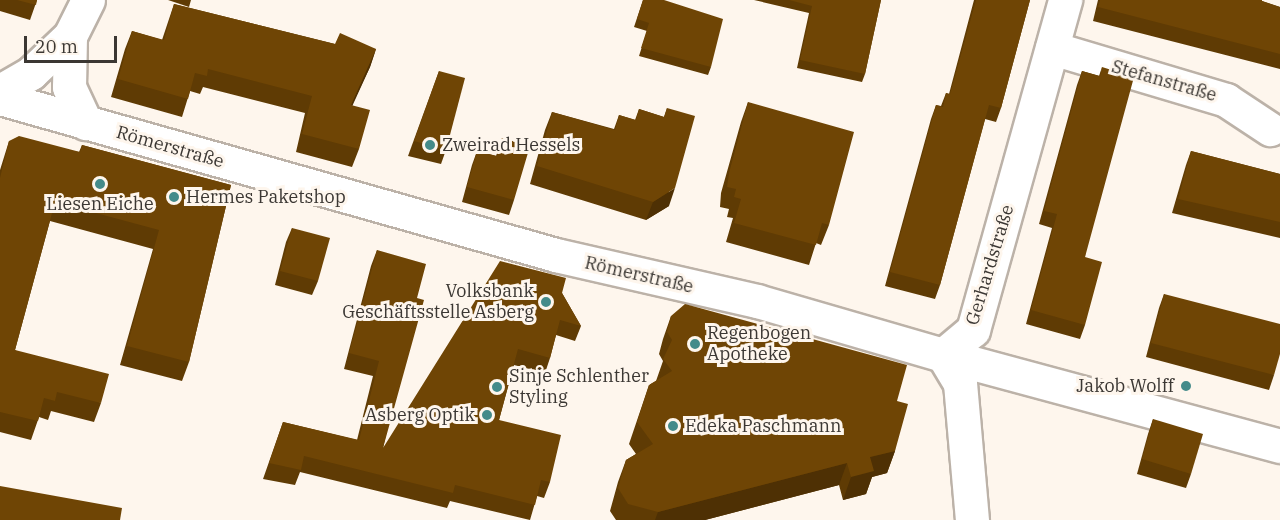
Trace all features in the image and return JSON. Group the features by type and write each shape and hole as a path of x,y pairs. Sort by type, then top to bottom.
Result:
{"street":[{"path":"0,91 31,73 70,36 88,0"},
{"name":"Gerhardstraße","path":"943,354 973,330 1065,0"},
{"path":"70,36 69,87 86,123"},
{"name":"Stefanstraße","path":"1052,48 1226,100 1270,129"},
{"name":"Römerstraße","path":"0,98 556,255 757,301 1280,446"},
{"path":"943,354 960,383 972,520"}],"building":[{"path":"17,0 37,0 36,5"},
{"path":"643,0 664,0 723,19 711,67 641,48 649,23 637,19"},
{"path":"789,0 881,0 865,74 800,60 812,6"},
{"path":"976,0 1030,0 1001,108 989,105 940,285 890,272 936,105 943,107 946,93 950,94"},
{"path":"1100,0 1262,0 1280,7 1280,54 1098,7"},
{"path":"174,4 335,44 340,33 376,49 351,105 370,110 359,149 302,134 312,96 208,69 207,76 195,73 188,99 118,79 132,31 164,40"},
{"path":"1102,67 1134,77 1085,257 1102,262 1085,325 1031,310 1057,214 1044,211 1082,71 1100,76"},
{"path":"439,71 465,78 446,150 414,141"},
{"path":"748,102 854,132 829,225 822,223 816,245 734,223 741,199 734,197 736,189 727,187"},
{"path":"667,108 695,116 675,188 653,202 537,166 552,112 615,130 619,115 636,120 639,109 664,117"},
{"path":"19,136 80,152 82,145 231,185 189,362 127,346 159,230 55,202 15,350 109,374 101,403 57,392 55,401 44,398 38,421 0,412 0,178 9,141"},
{"path":"502,138 530,146 514,200 467,187 477,151 497,156"},
{"path":"1191,151 1280,174 1280,222 1178,199"},
{"path":"292,228 330,238 318,281 280,271"},
{"path":"377,250 426,264 417,298 424,300 383,448 500,261 566,278 562,293 581,326 560,320 550,358 518,349 499,420 561,435 550,482 541,480 535,505 455,485 453,493 304,456 301,470 269,463 283,422 359,440 379,361 349,353"},
{"path":"1164,294 1280,324 1280,354 1274,375 1151,343"},
{"path":"685,304 907,365 897,401 908,404 895,451 870,457 874,471 851,477 847,463 658,512 628,504 618,488 626,460 653,444 637,422 649,385 672,371 663,359 672,340 667,332 671,316"},
{"path":"1153,419 1203,434 1191,474 1142,459"},
{"path":"0,486 122,508 120,520 0,520"}],"place":[{"name":"Zweirad Hessels","path":"430,145"},
{"name":"Liesen Eiche","path":"100,184"},
{"name":"Hermes Paketshop","path":"174,197"},
{"name":"Volksbank Geschäftsstelle Asberg","path":"546,302"},
{"name":"Regenbogen Apotheke","path":"695,344"},
{"name":"Jakob Wolff","path":"1186,386"},
{"name":"Sinje Schlenther Styling","path":"497,387"},
{"name":"Asberg Optik","path":"487,415"},
{"name":"Edeka Paschmann","path":"673,426"}]}
